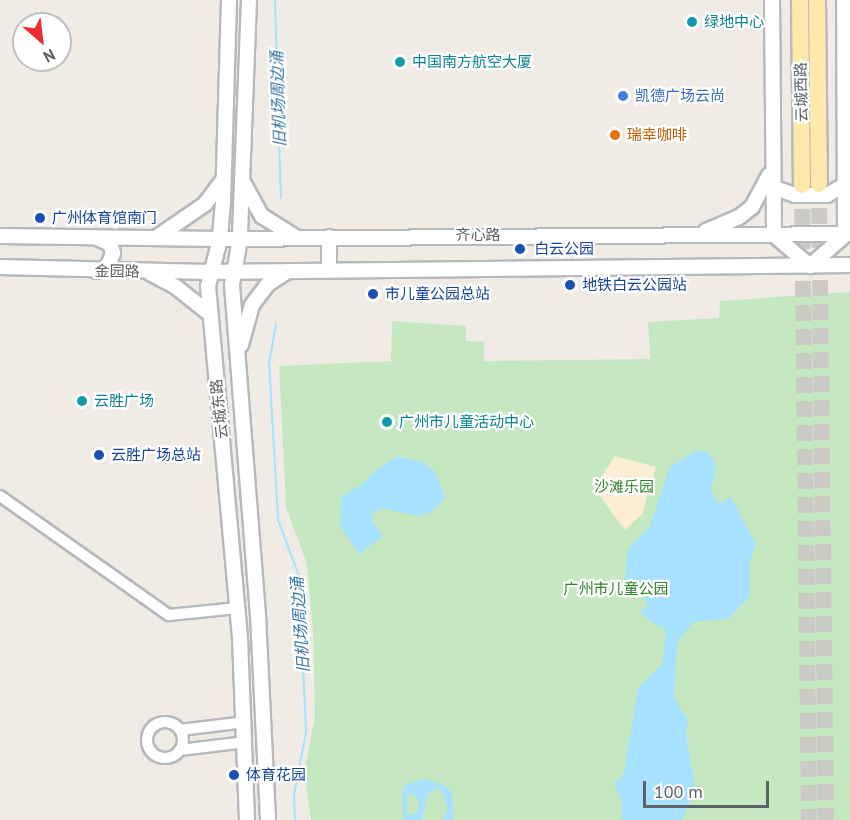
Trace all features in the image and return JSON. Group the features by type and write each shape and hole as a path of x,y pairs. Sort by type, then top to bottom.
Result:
{"main road":[{"name":"云城东路","path":"230,0 220,239 209,272 210,314 238,608 246,722 247,820"},
{"name":"云城东路","path":"249,0 240,239 233,271 232,293 239,350 268,820"},
{"path":"772,0 774,235 810,266"},
{"name":"云城西路","path":"800,0 802,185"},
{"name":"云城西路","path":"817,0 819,184"},
{"path":"810,266 847,234 844,0"},
{"path":"225,131 244,132"},
{"path":"694,235 724,225 752,207 763,191 772,164"},
{"path":"772,187 795,195 827,195 847,177"},
{"path":"156,237 205,204 224,178"},
{"path":"242,181 262,216 297,238"},
{"name":"齐心路","path":"220,239 847,234"},
{"path":"0,236 220,239"},
{"path":"93,237 110,244 114,253 107,268 96,271"},
{"path":"329,237 329,270"},
{"path":"233,271 850,265"},
{"name":"金园路","path":"0,267 147,272 233,271"},
{"path":"239,350 252,305 268,284 289,270"},
{"path":"147,272 176,287 210,314"}],"street":[{"path":"0,496 169,615 238,608"},
{"path":"180,730 246,722"},
{"path":"180,750 183,740 180,730 172,724 161,723 150,731 147,741 150,751 159,757 170,758 180,750 246,742"}],"green space":[{"name":"广州市儿童公园","path":"850,292 850,820 311,820 304,772 315,716 313,632 307,564 286,507 279,366 391,361 392,321 466,326 466,341 484,342 484,361 650,359 648,322 719,318 720,301"}],"sand":[{"name":"沙滩乐园","path":"615,456 656,467 642,514 625,530 600,496 599,481"}],"water":[{"path":"696,451 707,451 716,465 711,490 718,504 731,497 756,545 750,561 750,596 728,619 693,622 677,643 674,697 688,721 686,734 695,788 682,820 625,820 621,818 622,802 614,784 624,774 638,688 662,664 666,633 662,626 653,624 639,611 648,606 644,597 649,594 647,590 642,593 637,584 623,591 628,549 650,526 670,467"},
{"path":"397,456 423,462 435,471 445,498 430,513 417,516 382,508 372,514 372,521 383,536 359,554 340,526 341,496 365,483 375,471"},
{"path":"425,779 443,785 452,793 453,820 443,820 448,809 440,788 428,793 422,820 404,820 402,796 405,785","holes":["411,793 420,802 417,812 412,815 407,813 407,797"]}],"waterway":[{"name":"旧机场周边涌","path":"275,0 281,198"},
{"name":"旧机场周边涌","path":"276,324 269,362 278,520 299,576 306,732 294,795 295,820"}],"tunnel":[{"path":"819,184 826,820"},
{"path":"802,185 809,820"}],"place":[{"name":"绿地中心","path":"692,22"},
{"name":"中国南方航空大厦","path":"400,62"},
{"name":"凯德广场云尚","path":"623,96"},
{"name":"瑞幸咖啡","path":"615,135"},
{"name":"广州体育馆南门","path":"40,218"},
{"name":"白云公园","path":"520,249"},
{"name":"地铁白云公园站","path":"570,285"},
{"name":"市儿童公园总站","path":"373,294"},
{"name":"云胜广场","path":"82,401"},
{"name":"广州市儿童活动中心","path":"387,422"},
{"name":"云胜广场总站","path":"99,455"},
{"name":"体育花园","path":"234,775"}]}
